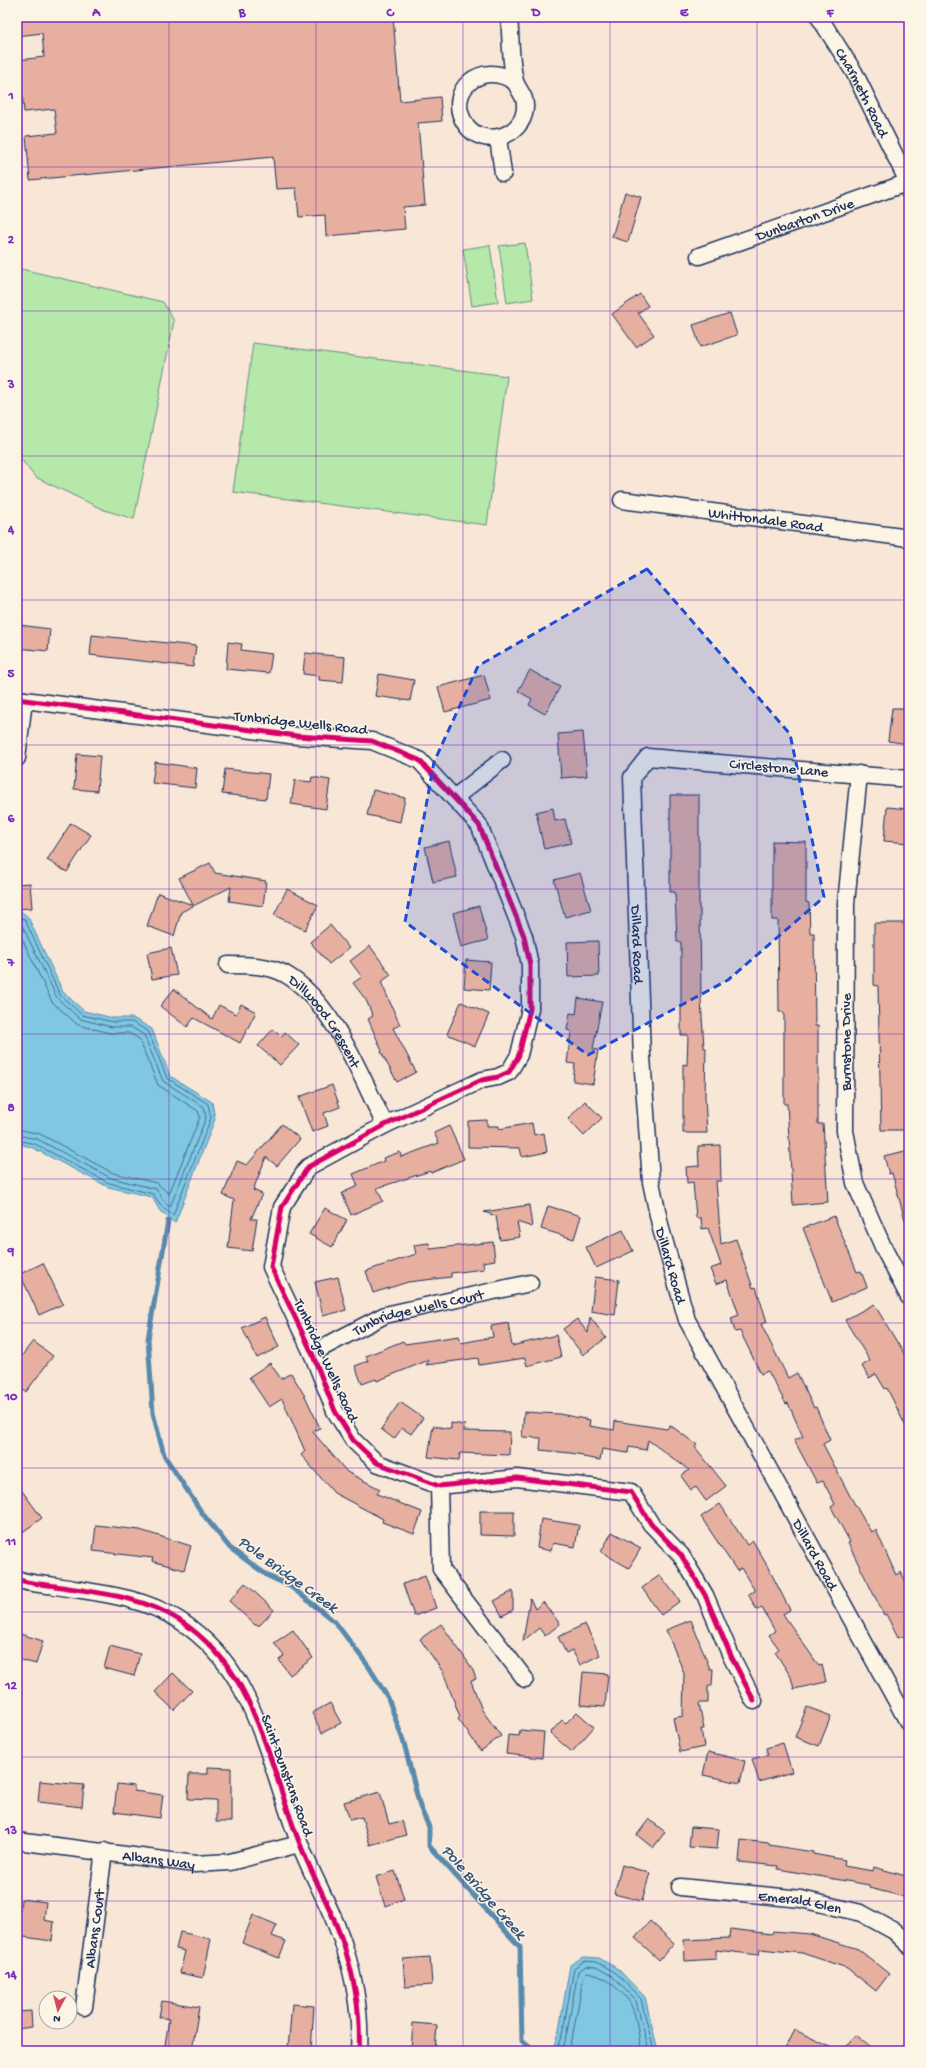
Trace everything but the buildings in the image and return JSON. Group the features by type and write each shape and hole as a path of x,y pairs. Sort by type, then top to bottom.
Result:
{"street":[{"path":"509,17 515,82 525,99 523,118 512,132 498,138 480,136 468,127 461,114 460,98 467,84 480,75 495,73 515,82"},
{"name":"Charmeth Road","path":"819,17 854,72 909,185"},
{"path":"498,138 503,173"},
{"name":"Dunbarton Drive","path":"699,256 909,185"},
{"name":"Whittondale Road","path":"622,500 909,538"},
{"path":"17,758 21,700"},
{"name":"Tunbridge Wells Road","path":"21,700 297,736 372,741 419,760 479,825 524,936 530,965 530,1009 519,1055 509,1072 498,1077 482,1080 385,1125 308,1167 282,1207 270,1267 312,1353 335,1411 352,1440 377,1463 439,1486 517,1478 631,1492 651,1524 681,1555 705,1595 732,1656 754,1700"},
{"name":"Circlestone Lane","path":"648,757 909,779"},
{"name":"Dillard Road","path":"648,757 632,777 642,1058 651,1182 661,1229 687,1320 909,1724"},
{"path":"454,798 502,760"},
{"name":"Burnstone Drive","path":"859,774 846,903 845,1131 855,1184 884,1249 909,1297"},
{"name":"Dillwood Crescent","path":"228,965 256,965 285,974 317,999 333,1021 385,1125"},
{"name":"Tunbridge Wells Court","path":"312,1353 385,1314 530,1282"},
{"path":"439,1486 441,1569 525,1679"},
{"name":"Saint Dunstans Road","path":"17,1579 116,1594 150,1605 178,1620 198,1634 230,1669 242,1689 252,1711 299,1844 344,1944 358,2004 359,2051"},
{"name":"Albans Way","path":"17,1841 104,1851 195,1864 230,1862 299,1844"},
{"name":"Albans Court","path":"84,2007 104,1851"},
{"name":"Emerald Glen","path":"680,1887 801,1899 861,1913 894,1931 909,1945"}],"highlighted area":[{"path":"647,569 790,734 824,897 728,980 588,1055 405,922 434,762 478,666"}],"green space":[{"path":"525,243 533,299 507,303 499,246"},
{"path":"490,245 498,302 472,306 463,249"},
{"path":"17,268 163,302 174,321 134,519 104,510 35,477 17,454"},
{"path":"253,343 507,376 487,525 233,492"}],"water":[{"path":"17,911 22,912 28,917 63,992 84,1011 113,1018 133,1018 152,1029 170,1076 212,1102 215,1119 175,1223 160,1211 152,1197 108,1187 33,1148 17,1143"},
{"path":"583,1957 599,1958 618,1969 645,1997 658,2051 552,2051 559,2030 570,1965"}],"waterway":[{"name":"Pole Bridge Creek","path":"168,1221 148,1339 153,1413 164,1455 202,1513 230,1548 268,1576 290,1586 335,1622 369,1667 388,1698 404,1743 420,1807 429,1827 429,1846 520,1947 522,2041 534,2051"}],"cycle path":[{"path":"17,699 297,736 372,741 419,760 479,825 524,936 530,965 530,1009 519,1055 509,1072 498,1077 482,1080 385,1125 308,1167 282,1207 271,1267 312,1353 335,1411 353,1440 377,1463 439,1486 517,1478 631,1492 651,1524 681,1555 705,1595 731,1656 754,1701"},
{"path":"17,1579 31,1583 119,1597 165,1612 198,1634 207,1642 230,1669 242,1689 267,1746 300,1844 344,1946 351,1972 358,2011 359,2051"}]}
